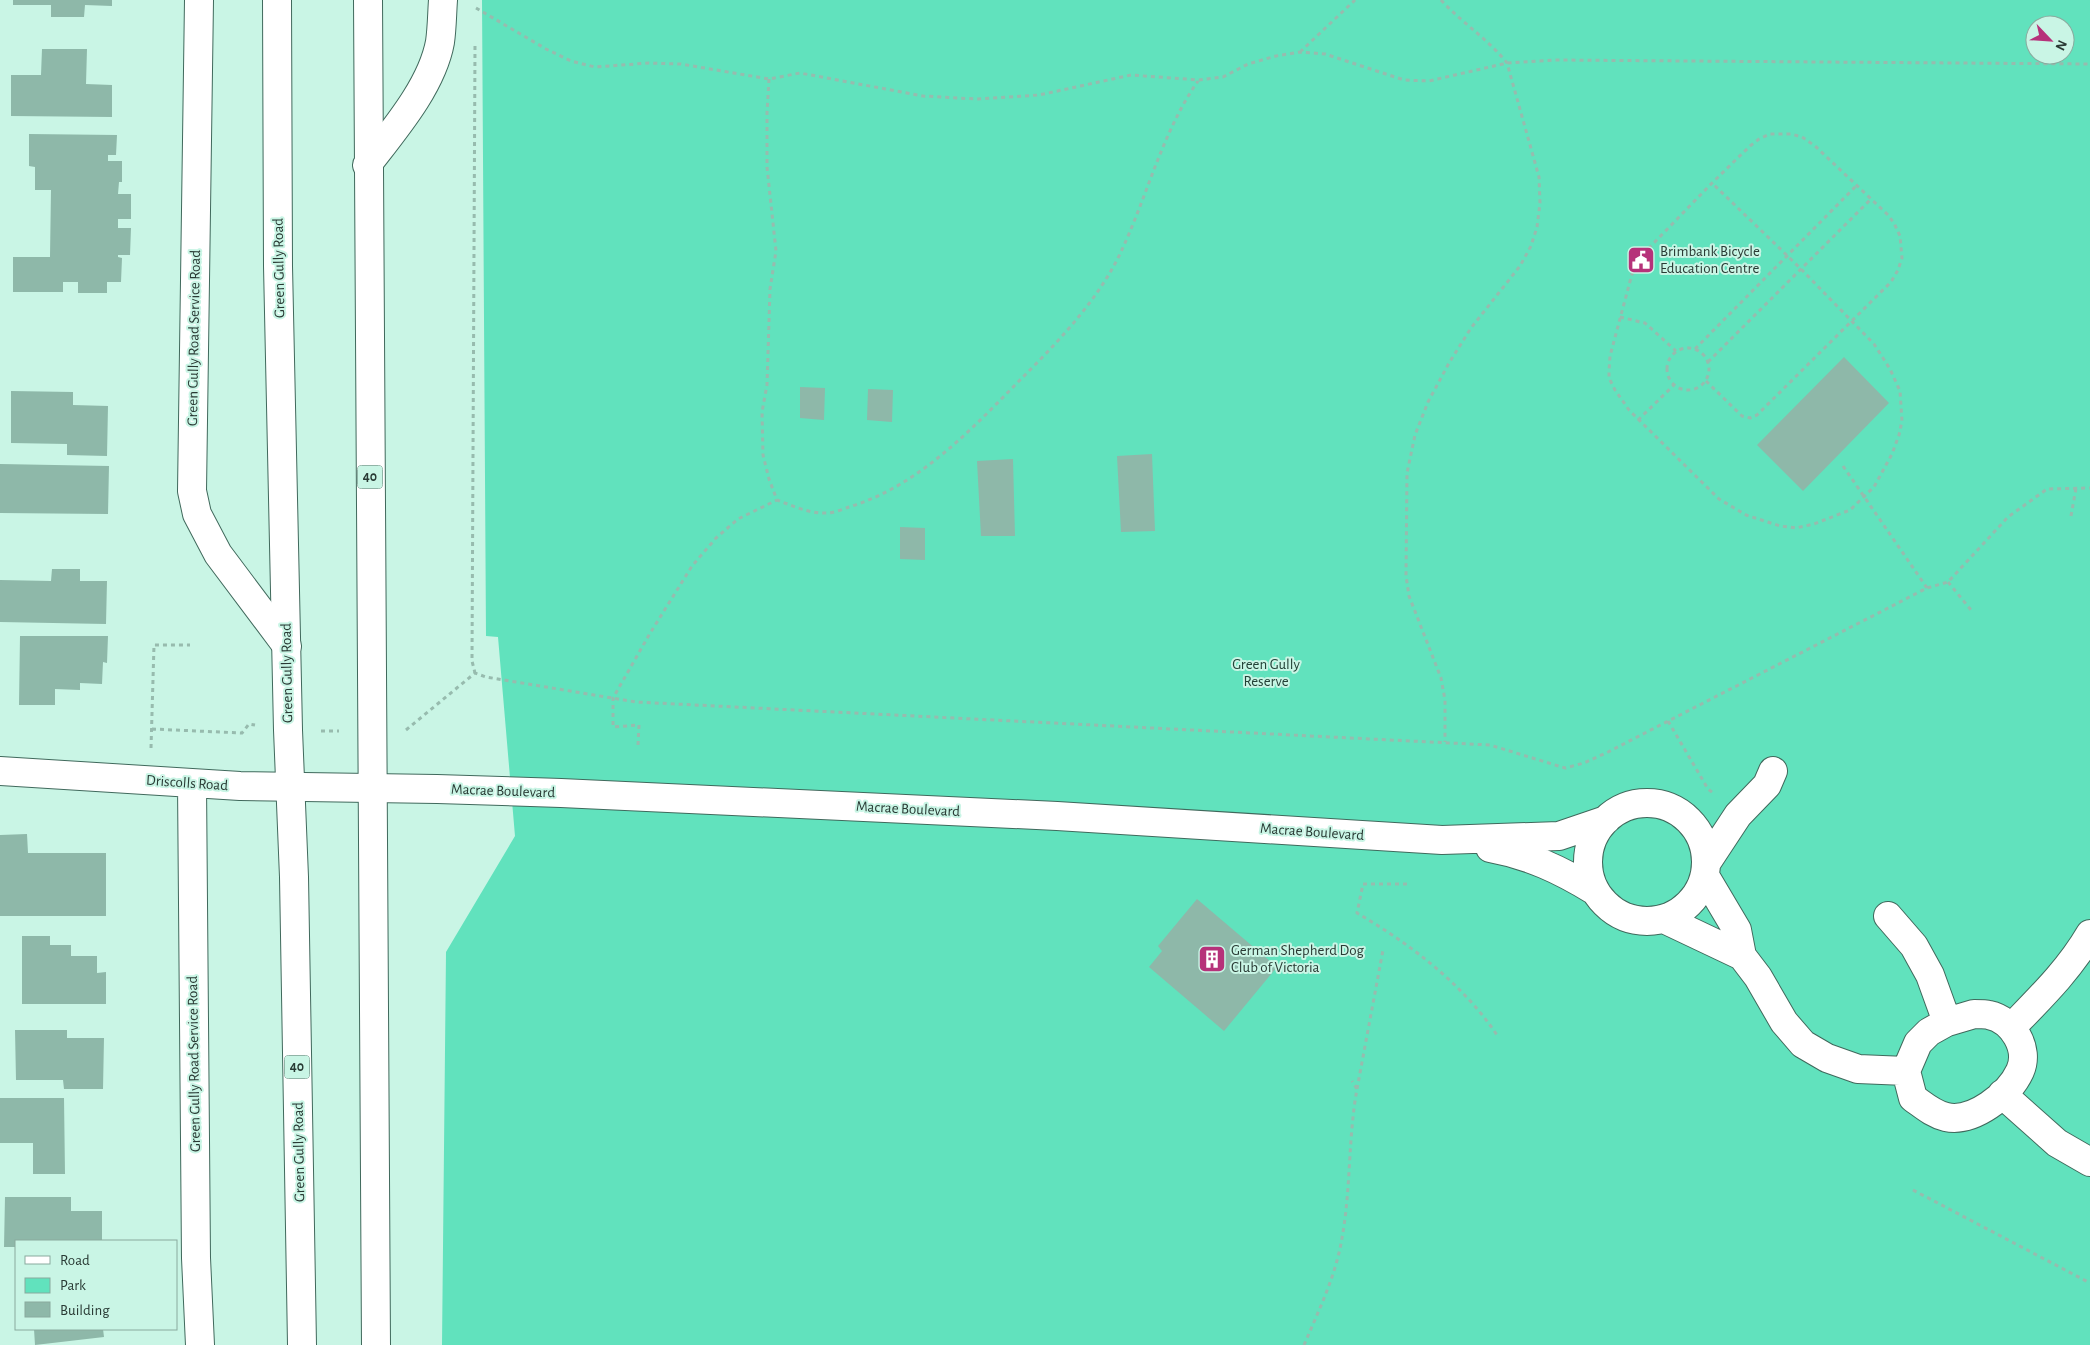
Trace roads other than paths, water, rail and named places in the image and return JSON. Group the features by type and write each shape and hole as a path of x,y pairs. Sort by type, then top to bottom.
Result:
{"street":[{"name":"Green Gully Road Service Road","path":"199,0 192,491 197,514 218,554 287,646"},
{"name":"Green Gully Road","path":"277,0 278,276 288,730 294,877 302,1345"},
{"name":"40","path":"368,0 367,165 376,1345"},
{"path":"367,165 395,129 423,86 434,63 440,44 443,0"},
{"name":"Driscolls Road","path":"0,771 192,784 373,790"},
{"path":"1774,771 1767,785 1738,815 1706,869 1700,890 1690,903 1678,913 1664,919 1644,922 1624,918 1607,907 1595,891 1588,873 1588,853 1594,835 1606,820 1618,810 1632,805 1648,803 1663,805 1677,811 1690,820 1699,832 1705,846 1706,869 1737,930 1742,956 1758,977 1784,1022 1803,1044 1826,1058 1858,1069 1906,1071"},
{"name":"Green Gully Road Service Road","path":"192,784 196,1258 200,1345"},
{"name":"Macrae Boulevard","path":"373,790 437,789 1047,815 1442,840 1558,836 1606,820"},
{"name":"Macrae Boulevard","path":"1442,840 1516,853 1543,862 1595,891"},
{"path":"1888,916 1914,946 1930,975 1947,1022"},
{"path":"1664,919 1742,956"},
{"path":"2012,1027 2051,988 2080,951 2090,934"},
{"path":"1974,1014 1990,1015 2012,1027 2020,1042 2023,1056 2020,1070 2013,1083 1994,1102 1979,1112 1967,1116 1947,1117 1929,1110 1913,1098 1906,1071 1918,1043 1929,1032 1947,1022 1974,1014"},
{"path":"2002,1094 2057,1143 2090,1162"}],"place":[{"name":"Brimbank Bicycle Education Centre","path":"1641,260"},
{"name":"German Shepherd Dog Club of Victoria","path":"1212,959"}],"park label":[{"name":"Green Gully Reserve","path":"1266,672"}]}
